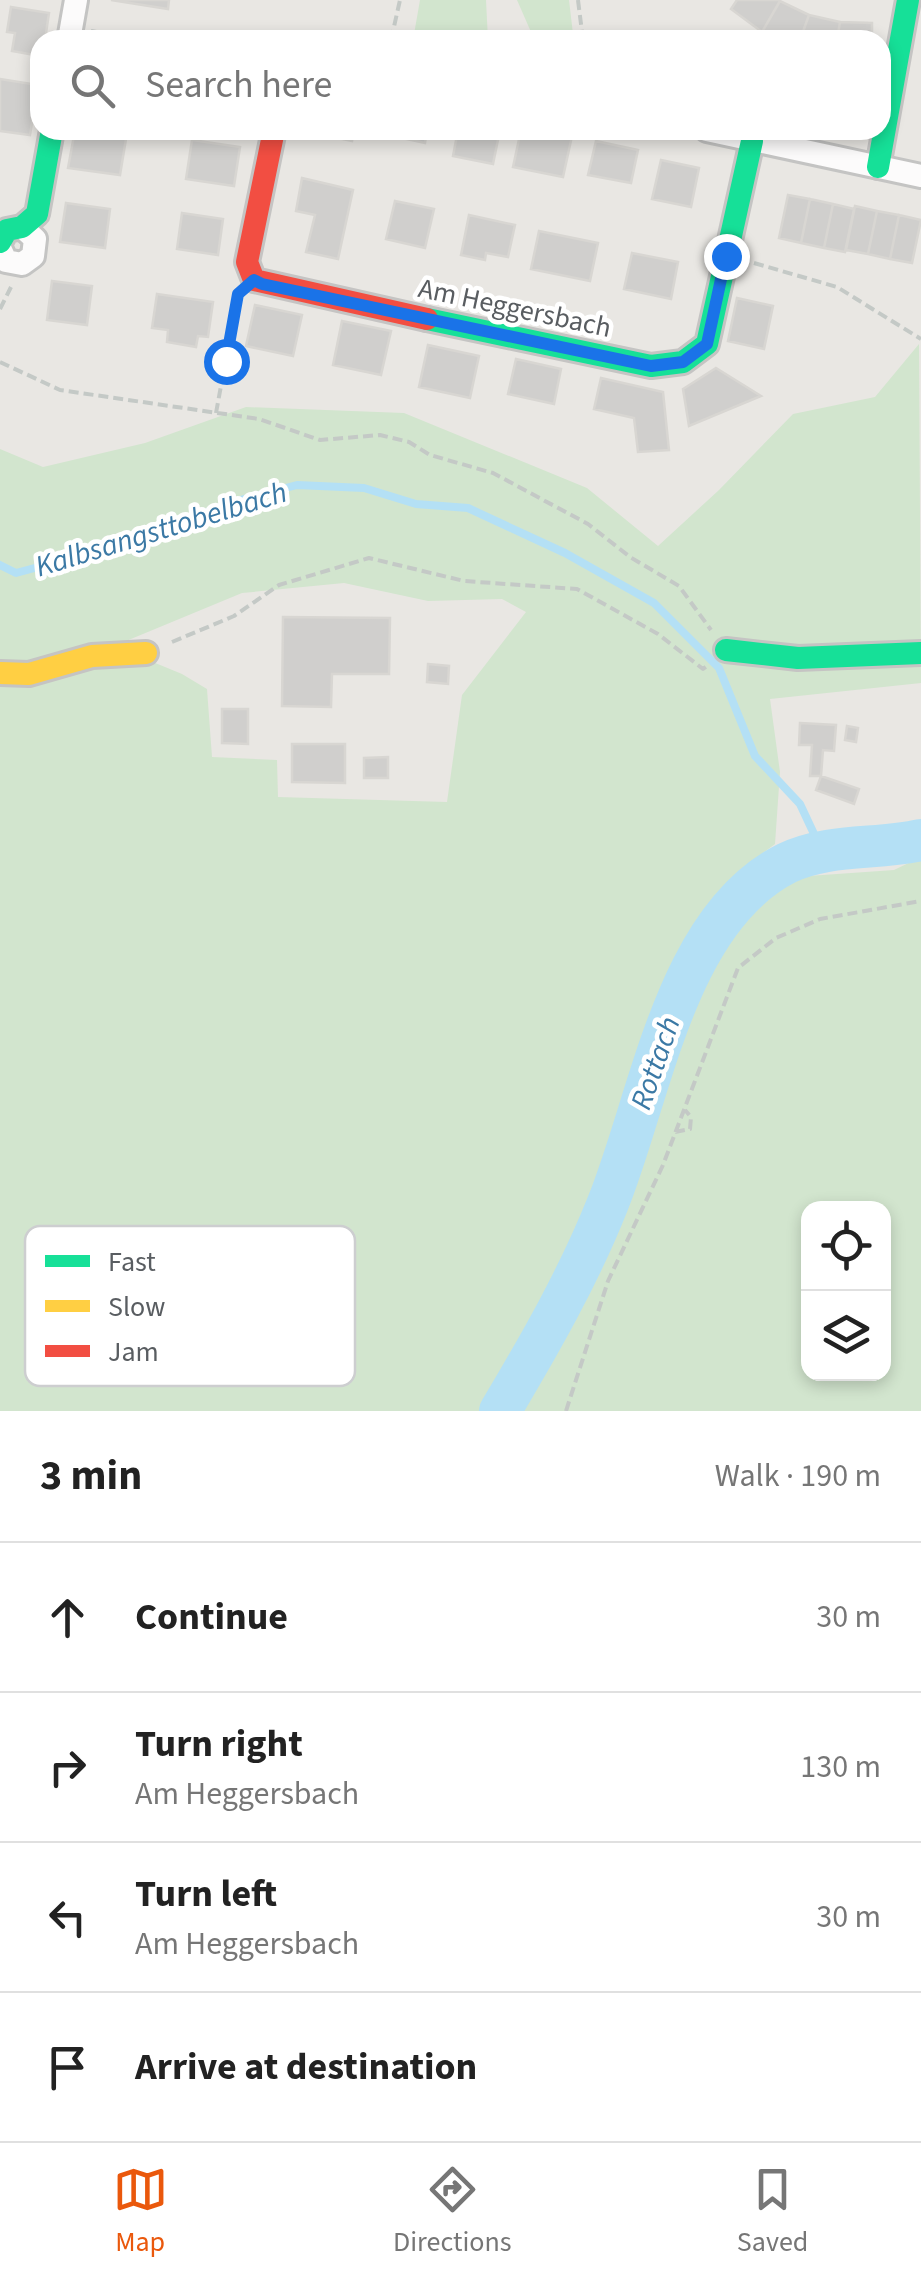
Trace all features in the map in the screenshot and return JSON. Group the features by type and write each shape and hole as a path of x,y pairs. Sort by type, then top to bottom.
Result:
{"street":[{"path":"71,30 76,0"},
{"path":"891,95 908,0"},
{"path":"0,245 7,230 22,228 36,214 50,140"},
{"path":"254,280 247,262 272,140"},
{"path":"748,140 921,176"},
{"path":"878,167 883,140"},
{"name":"Am Heggersbach","path":"254,280 651,366 683,362 707,344 752,141"},
{"path":"726,650 748,655 854,657 921,653"},
{"path":"0,673 28,674 92,656 146,652"}],"path":[{"path":"393,30 400,0"},
{"path":"578,0 582,30"},
{"path":"726,256 837,287 921,339"},
{"path":"216,413 238,294 254,280"},
{"path":"0,362 60,390 259,419 320,440 380,435 409,442 430,455 493,473 588,524 630,557 678,586 726,650"},
{"path":"146,652 234,616 279,585 369,558 464,581 577,589 658,634 703,669"},
{"path":"566,1411 608,1282 676,1132 738,968 776,938 820,919 921,901"},
{"path":"676,1132 690,1128 691,1117 684,1110"}],"green space":[{"path":"420,0 486,0 488,30 415,30"},
{"path":"517,0 569,0 573,30 530,30"},
{"path":"919,344 921,683 770,699 780,772 775,844 742,869 725,889 755,895 794,877 894,870 921,857 921,1411 0,1411 0,449 43,467 145,443 246,407 404,413 587,488 658,546 793,414 875,397","holes":["344,583 428,601 502,599 526,612 462,695 447,802 278,797 277,760 212,757 207,689 182,674 114,646 242,593"]}],"building":[{"path":"111,0 169,0 168,9"},
{"path":"737,0 780,1 763,30 731,9"},
{"path":"780,1 809,15 804,30 763,30"},
{"path":"11,7 49,13 46,30 30,30 30,54 12,51 15,33 7,32"},
{"path":"809,15 840,22 839,30 804,30"},
{"path":"840,22 872,23 872,30 839,30"},
{"path":"0,79 30,84 30,135 0,131"},
{"path":"73,140 126,140 120,175 68,168"},
{"path":"192,140 240,147 234,186 186,179"},
{"path":"456,140 498,140 493,164 453,156"},
{"path":"519,140 571,140 563,177 513,167"},
{"path":"596,141 638,150 631,183 588,175"},
{"path":"661,160 699,168 691,207 652,199"},
{"path":"302,178 353,190 338,259 306,252 315,215 296,211"},
{"path":"788,195 810,199 801,243 779,238"},
{"path":"810,199 833,204 824,248 801,243"},
{"path":"395,201 434,209 425,248 386,239"},
{"path":"66,203 110,209 105,248 60,242"},
{"path":"833,204 854,209 845,252 824,248"},
{"path":"855,206 877,211 868,254 846,250"},
{"path":"877,211 899,215 890,259 868,254"},
{"path":"182,213 223,219 218,255 177,249"},
{"path":"469,215 515,225 508,257 486,253 485,260 461,255"},
{"path":"899,215 921,220 912,263 890,259"},
{"path":"539,231 598,243 590,281 531,269"},
{"path":"632,253 678,262 671,299 624,289"},
{"path":"52,281 92,286 87,325 47,320"},
{"path":"157,294 213,302 208,337 198,336 196,347 167,342 168,330 152,328"},
{"path":"737,298 773,306 764,349 728,341"},
{"path":"255,305 302,315 293,356 246,346"},
{"path":"342,321 391,331 381,375 333,365"},
{"path":"428,345 479,356 470,398 419,387"},
{"path":"516,359 561,369 554,404 508,394"},
{"path":"716,368 761,396 689,426 683,389"},
{"path":"601,378 663,392 669,450 638,452 634,418 594,409"},
{"path":"283,617 390,618 389,674 332,674 331,707 282,706"},
{"path":"428,664 449,666 448,684 427,682"},
{"path":"222,709 248,709 248,744 222,743"},
{"path":"800,723 836,725 834,751 823,750 821,776 810,776 812,745 799,745"},
{"path":"847,726 858,728 856,742 845,740"},
{"path":"292,744 345,744 345,783 292,782"},
{"path":"388,757 388,778 364,778 364,758"},
{"path":"821,776 859,789 854,804 816,790"}],"waterway":[{"name":"Kalbsangsttobelbach","path":"0,565 16,573 131,542 233,502 297,485 364,488 416,504 468,508 565,553 654,603 719,668 755,756 800,804 822,851"},
{"name":"Rottach","path":"500,1411 585,1257 608,1203 672,1014 692,967 718,925 749,889 787,863 819,852 921,840"}],"traffic: fast":[{"path":"891,95 908,0"},
{"path":"0,242 7,230 22,227 37,214 50,140"},
{"path":"878,167 883,140"},
{"path":"427,319 651,366 683,362 707,344 752,141"},
{"path":"726,650 798,658 921,653"}],"traffic: slow":[{"path":"0,673 29,674 92,656 146,653"}],"traffic: jam":[{"path":"272,140 247,262 254,280 427,319"}],"route":[{"path":"226,361 238,294 254,280 651,366 683,362 707,344 726,256"}]}
